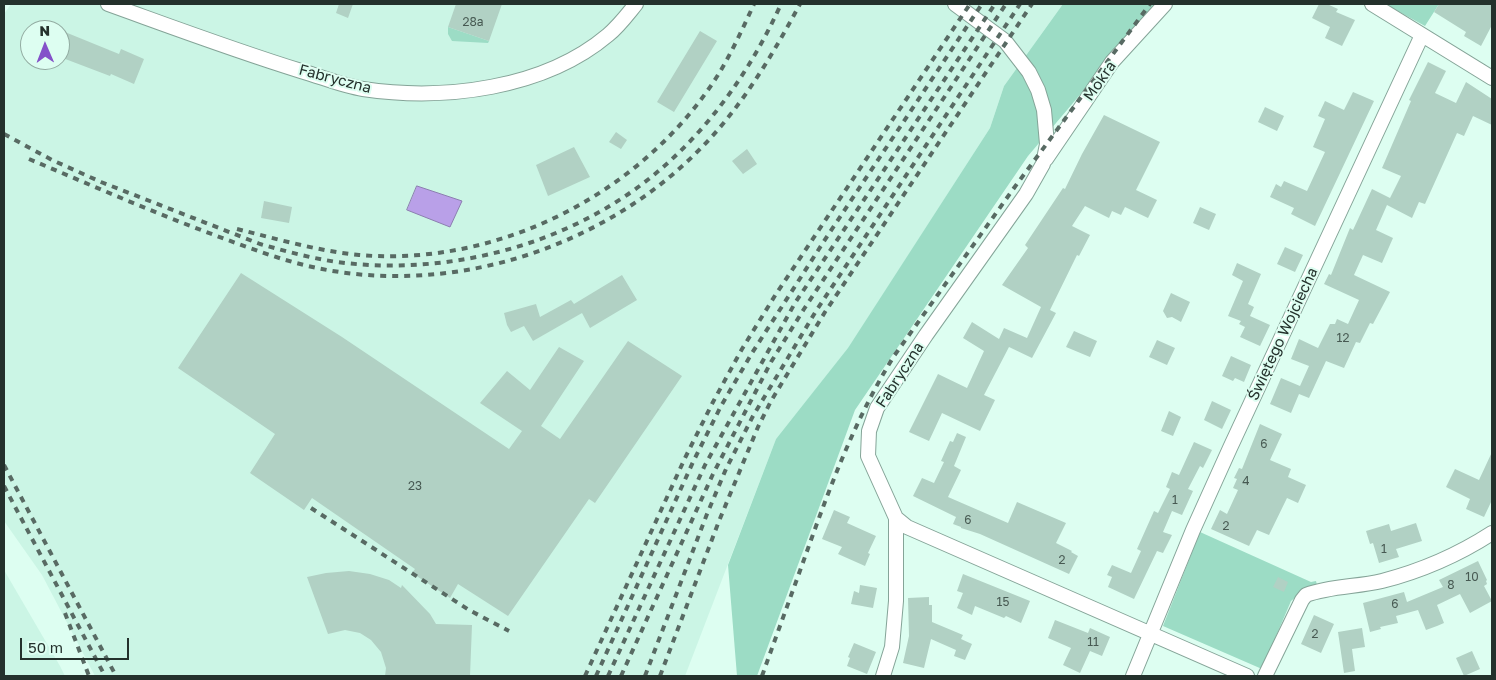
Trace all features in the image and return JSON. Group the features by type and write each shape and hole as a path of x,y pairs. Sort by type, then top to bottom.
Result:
{"street":[{"name":"Fabryczna","path":"108,4 262,59 352,86 390,92 420,94 500,86 541,74 569,61 595,45 619,25 636,4"},
{"name":"Fabryczna","path":"896,518 868,456 869,431 877,408 926,334 1026,194 1043,164 1048,136 1044,110 1038,90 1029,72 1005,42 955,4"},
{"name":"Mokra","path":"1043,164 1112,62 1165,4"},
{"path":"1372,4 1492,78"},
{"name":"Świętego Wojciecha","path":"1134,676 1193,530 1422,35"},
{"path":"896,518 907,527 1246,676"},
{"path":"883,676 892,647 896,601 896,518"},
{"path":"1266,676 1306,595 1382,581 1442,561 1492,533"}],"shaded area":[{"path":"11,4 1063,4 1004,86 990,128 848,349 776,439 685,676 95,676 42,575 4,521 4,14"},
{"path":"1063,4 1157,4 1028,156 855,410 757,676 737,676 728,565 776,439 848,348 990,128 1004,86"},
{"path":"1385,4 1439,4 1425,26"},
{"path":"448,27 489,41 488,43 452,41 448,34"},
{"path":"417,186 462,201 450,227 407,210"},
{"path":"1200,532 1311,582 1316,581 1317,585 1307,588 1291,601 1262,669 1163,626"},
{"path":"4,570 60,666 65,676 4,676"}],"building":[{"path":"339,4 353,4 348,18 336,13"},
{"path":"456,4 502,4 489,41 448,27"},
{"path":"1319,4 1327,4 1338,9 1336,12 1355,20 1342,46 1325,38 1330,27 1312,18"},
{"path":"1439,4 1492,4 1492,25 1481,46 1464,36 1466,32 1434,12"},
{"path":"700,31 717,41 674,112 657,102"},
{"path":"70,34 119,54 121,49 144,59 134,84 111,74 110,76 70,61"},
{"path":"1428,62 1446,71 1435,93 1456,103 1466,82 1492,99 1492,125 1473,116 1464,136 1457,133 1425,204 1419,202 1412,218 1387,205 1376,230 1393,238 1382,263 1363,255 1354,275 1390,292 1373,324 1370,323 1360,343 1356,342 1344,368 1326,361 1309,398 1299,394 1291,413 1270,404 1281,378 1300,386 1309,366 1291,359 1299,339 1318,348 1330,324 1335,324 1337,319 1348,324 1359,300 1324,284 1329,274 1331,275 1350,228 1353,230 1372,189 1390,198 1401,176 1382,168 1411,101 1409,100"},
{"path":"1353,92 1374,101 1315,226 1291,214 1294,208 1270,197 1276,184 1281,187 1284,181 1307,191 1325,152 1313,147 1325,119 1318,116 1325,101 1344,110"},
{"path":"1265,107 1284,116 1277,131 1258,122"},
{"path":"1104,115 1160,142 1136,190 1157,200 1148,218 1125,207 1121,215 1112,211 1109,218 1085,206 1072,226 1090,235 1079,256 1077,255 1050,310 1056,313 1032,358 1009,347 984,395 995,400 980,431 942,413 929,441 909,432 938,374 967,388 984,351 963,338 972,322 999,339 1004,328 1027,338 1041,307 1002,285 1028,248 1025,245 1063,188 1065,189"},
{"path":"616,132 627,140 621,149 609,142"},
{"path":"574,147 590,177 548,196 536,165"},
{"path":"747,149 757,164 743,174 732,161"},
{"path":"264,201 292,207 289,223 261,218"},
{"path":"1200,207 1216,214 1209,230 1193,223"},
{"path":"1285,247 1303,255 1295,272 1277,264"},
{"path":"1237,263 1261,274 1248,304 1254,307 1250,316 1270,325 1260,346 1240,337 1245,327 1239,324 1241,321 1228,316 1243,281 1232,275"},
{"path":"241,273 342,337 509,449 522,431 480,403 507,371 530,390 559,347 584,361 541,426 560,439 628,341 682,376 595,503 589,499 508,616 458,584 450,598 412,573 415,569 312,498 304,510 250,473 275,434 178,368"},
{"path":"622,275 637,300 590,328 582,313 533,341 524,326 511,332 507,325 504,313 536,304 540,317 571,300 574,304"},
{"path":"1171,293 1190,302 1181,322 1172,317 1167,318 1163,311"},
{"path":"1074,331 1097,341 1090,357 1066,347"},
{"path":"1157,340 1175,348 1167,365 1149,357"},
{"path":"1231,356 1251,365 1244,382 1235,378 1233,381 1222,376"},
{"path":"1212,401 1231,410 1222,429 1204,420"},
{"path":"1169,411 1181,417 1173,436 1161,431"},
{"path":"1260,424 1282,434 1270,460 1291,469 1288,477 1306,485 1298,503 1287,498 1269,535 1257,530 1249,546 1211,529 1220,510 1227,514 1238,490 1233,488 1237,479 1234,478 1239,468 1242,469"},
{"path":"957,433 966,437 954,466 961,470 948,497 1008,523 1017,502 1066,523 1056,543 1078,556 1069,574 980,534 953,524 956,517 913,496 922,478 934,483 944,462 941,461 950,441 953,442"},
{"path":"1194,442 1212,450 1203,468 1200,466 1188,489 1193,491 1182,515 1172,511 1163,532 1172,535 1163,553 1157,551 1134,599 1108,587 1112,577 1107,575 1112,565 1131,573 1141,551 1137,549 1154,511 1158,513 1170,489 1166,487 1172,472 1179,475"},
{"path":"1492,452 1492,500 1484,517 1466,509 1470,499 1446,487 1455,469 1479,480"},
{"path":"834,510 850,517 847,523 876,536 868,553 870,554 865,566 838,554 842,547 822,539"},
{"path":"1416,523 1422,541 1396,549 1399,557 1379,563 1373,543 1370,544 1366,531 1389,524 1391,531"},
{"path":"1478,561 1487,580 1487,584 1484,586 1492,601 1470,613 1460,594 1437,605 1444,623 1437,626 1426,630 1418,610 1396,616 1398,623 1380,627 1381,629 1370,632 1363,603 1404,592 1407,602 1443,587 1439,580"},
{"path":"349,571 370,574 389,580 401,588 402,585 430,614 436,624 472,625 470,676 385,676 386,668 381,652 371,640 360,633 345,630 328,634 307,577"},
{"path":"963,574 1030,601 1021,623 975,606 972,615 957,608 963,593 957,591"},
{"path":"1278,577 1288,582 1284,592 1273,587"},
{"path":"860,585 877,588 873,608 851,604 854,591 859,593"},
{"path":"929,597 929,605 932,605 932,622 963,635 961,639 972,644 965,660 954,656 956,650 931,639 924,668 903,663 909,636 908,598"},
{"path":"1314,615 1334,624 1321,653 1301,644"},
{"path":"1055,620 1088,633 1090,628 1110,637 1102,656 1090,651 1080,673 1063,665 1071,648 1048,638"},
{"path":"1362,628 1365,647 1352,649 1355,671 1344,673 1338,632"},
{"path":"854,643 876,652 867,674 847,666 850,658 848,657"},
{"path":"1472,651 1480,669 1464,676 1456,658"}],"railway":[{"path":"237,229 328,251 359,255 412,256 464,249 514,234 563,214 608,187 650,155 687,117 718,75 733,49 754,4"},
{"path":"4,134 52,160 101,182 260,244 337,262 380,265 423,264 467,259 509,249 551,235 590,217 628,194 662,168 698,133 730,93 758,50 781,4"},
{"path":"29,159 201,230 267,254 308,266 361,275 415,276 468,270 521,257 571,238 619,213 663,182 703,146 731,114 768,60 800,4"},
{"path":"585,676 685,458 742,349 776,294 970,4"},
{"path":"596,676 693,462 721,406 752,353 828,235 982,4"},
{"path":"608,676 705,465 795,303 995,4"},
{"path":"621,676 713,474 771,362 1006,4"},
{"path":"645,676 707,514 726,469 753,416 816,311 1020,4"},
{"path":"660,676 719,521 758,427 771,401 825,312 1032,4"},
{"path":"762,676 838,469 858,423 881,378 894,356 1014,188 1150,4"},
{"path":"4,465 116,676"},
{"path":"4,486 105,676"},
{"path":"311,508 469,610 509,631"},
{"path":"65,613 89,676"}]}
